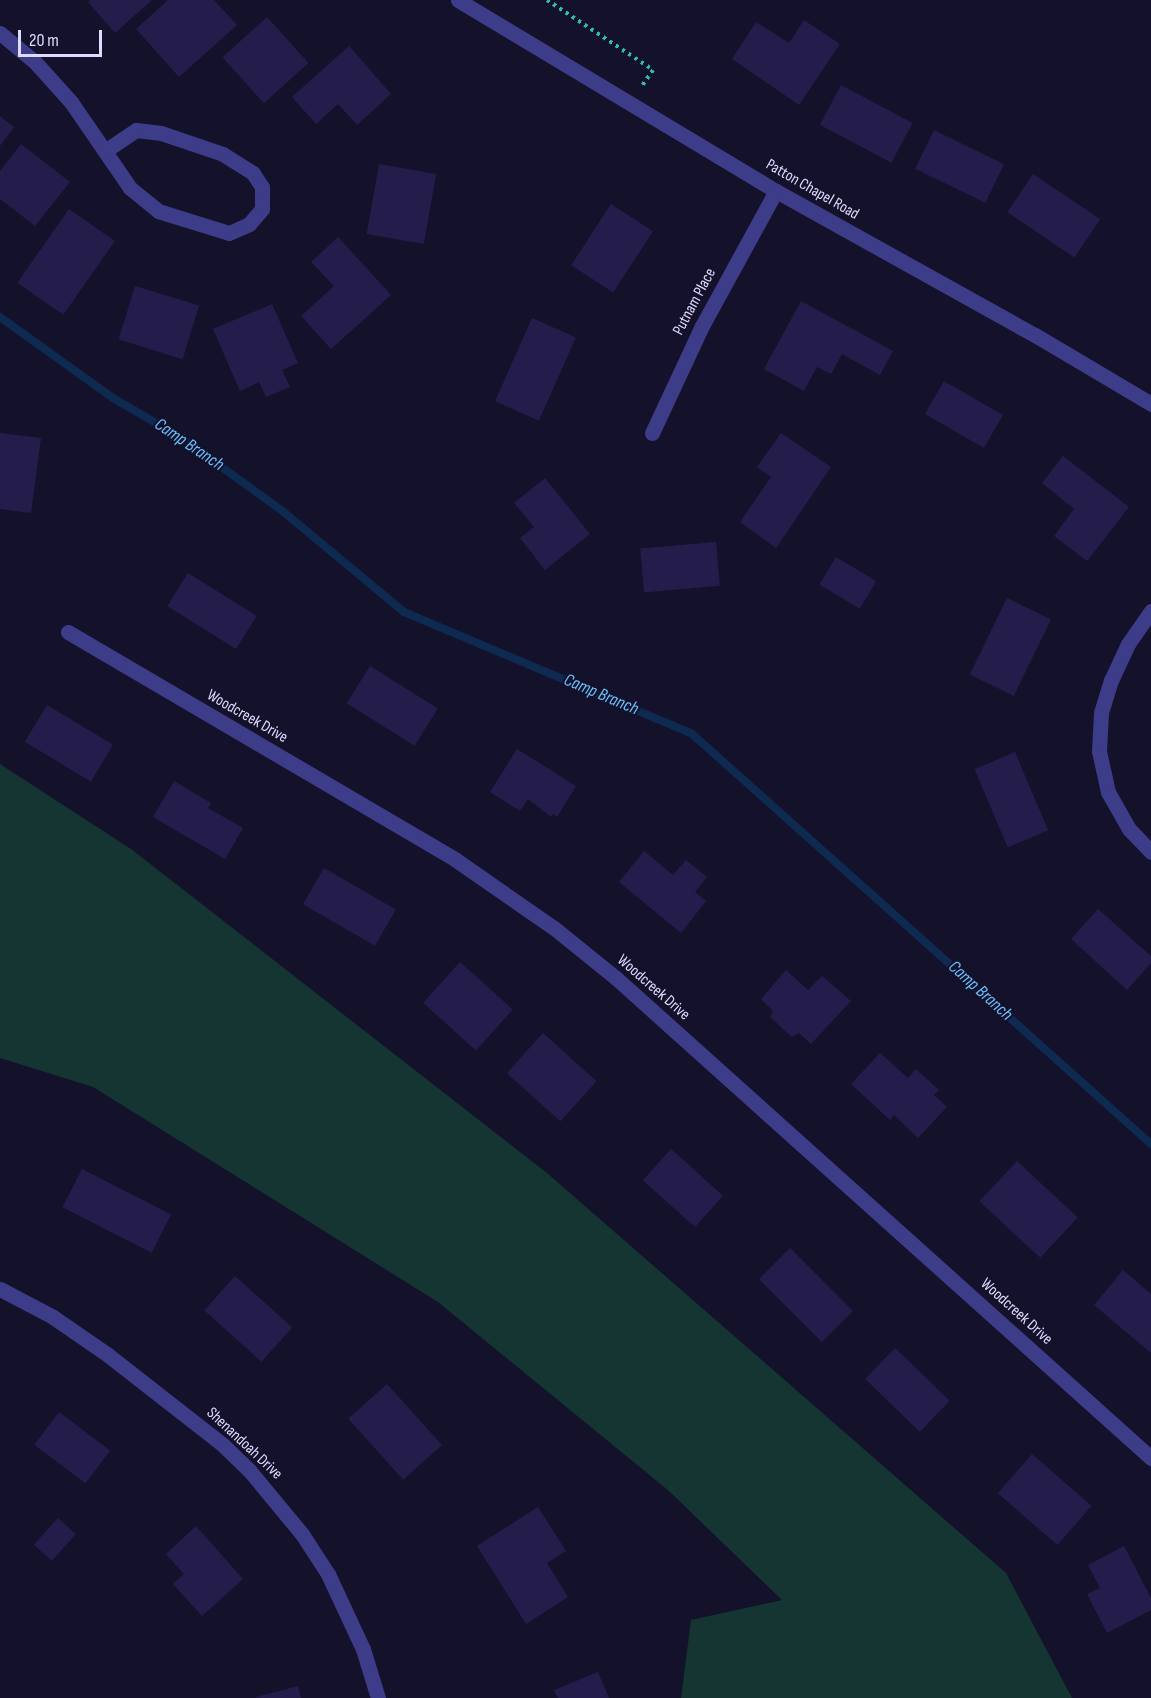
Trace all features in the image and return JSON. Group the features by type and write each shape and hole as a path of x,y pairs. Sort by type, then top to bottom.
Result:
{"street":[{"name":"Patton Chapel Road","path":"460,0 776,191 1035,335 1151,404"},
{"path":"0,33 35,62 71,102 130,188 158,211 229,233 249,224 262,209 262,187 253,173 223,154 161,133 136,130 105,151"},
{"name":"Putnam Place","path":"652,433 702,326 776,191"},
{"path":"1151,611 1128,644 1111,680 1101,713 1099,751 1108,792 1129,829 1151,852"},
{"name":"Woodcreek Drive","path":"68,632 456,860 554,928 615,978 1151,1458"},
{"name":"Shenandoah Drive","path":"0,1289 53,1317 108,1355 216,1439 249,1470 302,1534 328,1574 363,1650 378,1698"}],"path":[{"path":"547,0 653,70 629,104"}],"green space":[{"path":"0,764 131,849 547,1173 1006,1573 1072,1698 681,1698 691,1620 782,1600 669,1491 438,1302 93,1087 0,1058"}],"building":[{"path":"90,0 152,0 115,33 88,2"},
{"path":"168,0 214,0 237,25 179,77 136,29"},
{"path":"267,17 308,63 264,103 222,57"},
{"path":"804,20 840,44 799,105 732,59 756,22 789,43"},
{"path":"349,46 391,94 357,125 338,104 316,124 292,97"},
{"path":"841,85 913,123 891,163 820,125"},
{"path":"0,116 14,127 0,146"},
{"path":"934,130 1004,164 985,203 915,169"},
{"path":"21,144 70,182 35,226 0,199 0,171"},
{"path":"379,164 436,174 424,244 367,234"},
{"path":"1033,174 1100,219 1074,257 1007,212"},
{"path":"611,204 653,231 613,292 571,265"},
{"path":"69,209 115,241 63,315 17,283"},
{"path":"338,237 391,295 331,349 301,316 334,286 311,262"},
{"path":"135,286 199,306 183,359 119,340"},
{"path":"801,301 893,351 880,375 842,354 831,374 817,367 804,391 764,369"},
{"path":"272,304 298,363 282,370 290,387 266,397 259,382 240,391 213,329"},
{"path":"532,318 576,338 539,421 495,401"},
{"path":"944,381 1003,415 984,448 925,414"},
{"path":"0,433 41,438 31,513 0,509"},
{"path":"781,433 831,467 776,548 740,522 771,477 757,467"},
{"path":"1063,456 1129,507 1087,561 1054,536 1074,509 1042,483"},
{"path":"545,478 590,534 545,570 520,538 534,527 514,503"},
{"path":"716,542 720,586 644,592 640,549"},
{"path":"836,557 876,581 860,609 820,584"},
{"path":"188,573 257,616 236,649 167,606"},
{"path":"1007,598 1051,619 1014,696 970,674"},
{"path":"370,666 438,708 415,746 347,703"},
{"path":"47,705 113,745 91,782 25,742"},
{"path":"517,749 576,786 557,817 553,814 551,817 528,799 520,811 490,792"},
{"path":"1015,752 1048,830 1008,847 974,769"},
{"path":"174,781 211,803 208,808 243,828 225,859 153,817"},
{"path":"644,851 673,875 686,860 707,877 695,892 706,901 681,933 619,882"},
{"path":"324,868 396,910 375,946 303,904"},
{"path":"1098,909 1151,956 1151,963 1127,990 1071,939"},
{"path":"460,962 513,1010 476,1050 423,1003"},
{"path":"786,970 808,990 822,976 851,1001 811,1044 799,1033 792,1037 770,1017 773,1011 761,999"},
{"path":"543,1033 597,1081 560,1121 507,1073"},
{"path":"880,1053 908,1078 916,1069 939,1090 934,1095 947,1107 918,1138 894,1115 890,1120 851,1084"},
{"path":"671,1149 723,1196 695,1227 643,1180"},
{"path":"1017,1161 1078,1218 1040,1258 979,1201"},
{"path":"82,1169 171,1214 152,1253 62,1207"},
{"path":"790,1248 853,1311 822,1342 759,1279"},
{"path":"1123,1270 1151,1294 1151,1353 1094,1305"},
{"path":"235,1276 292,1328 261,1362 204,1310"},
{"path":"895,1348 950,1401 920,1432 865,1379"},
{"path":"387,1384 442,1445 403,1480 348,1419"},
{"path":"59,1412 110,1451 85,1483 34,1445"},
{"path":"1032,1454 1092,1506 1058,1545 998,1493"},
{"path":"538,1507 566,1551 547,1563 568,1597 526,1624 477,1546"},
{"path":"58,1518 76,1534 52,1561 34,1545"},
{"path":"196,1526 243,1579 202,1616 173,1584 184,1574 166,1554"},
{"path":"1124,1546 1151,1598 1151,1610 1107,1633 1087,1594 1100,1588 1088,1565"},
{"path":"598,1672 609,1698 558,1698 554,1690"},
{"path":"298,1686 301,1698 256,1698 256,1697"}],"waterway":[{"name":"Camp Branch","path":"0,317 113,398 180,437 280,509 404,612 691,733 1151,1144"}]}
